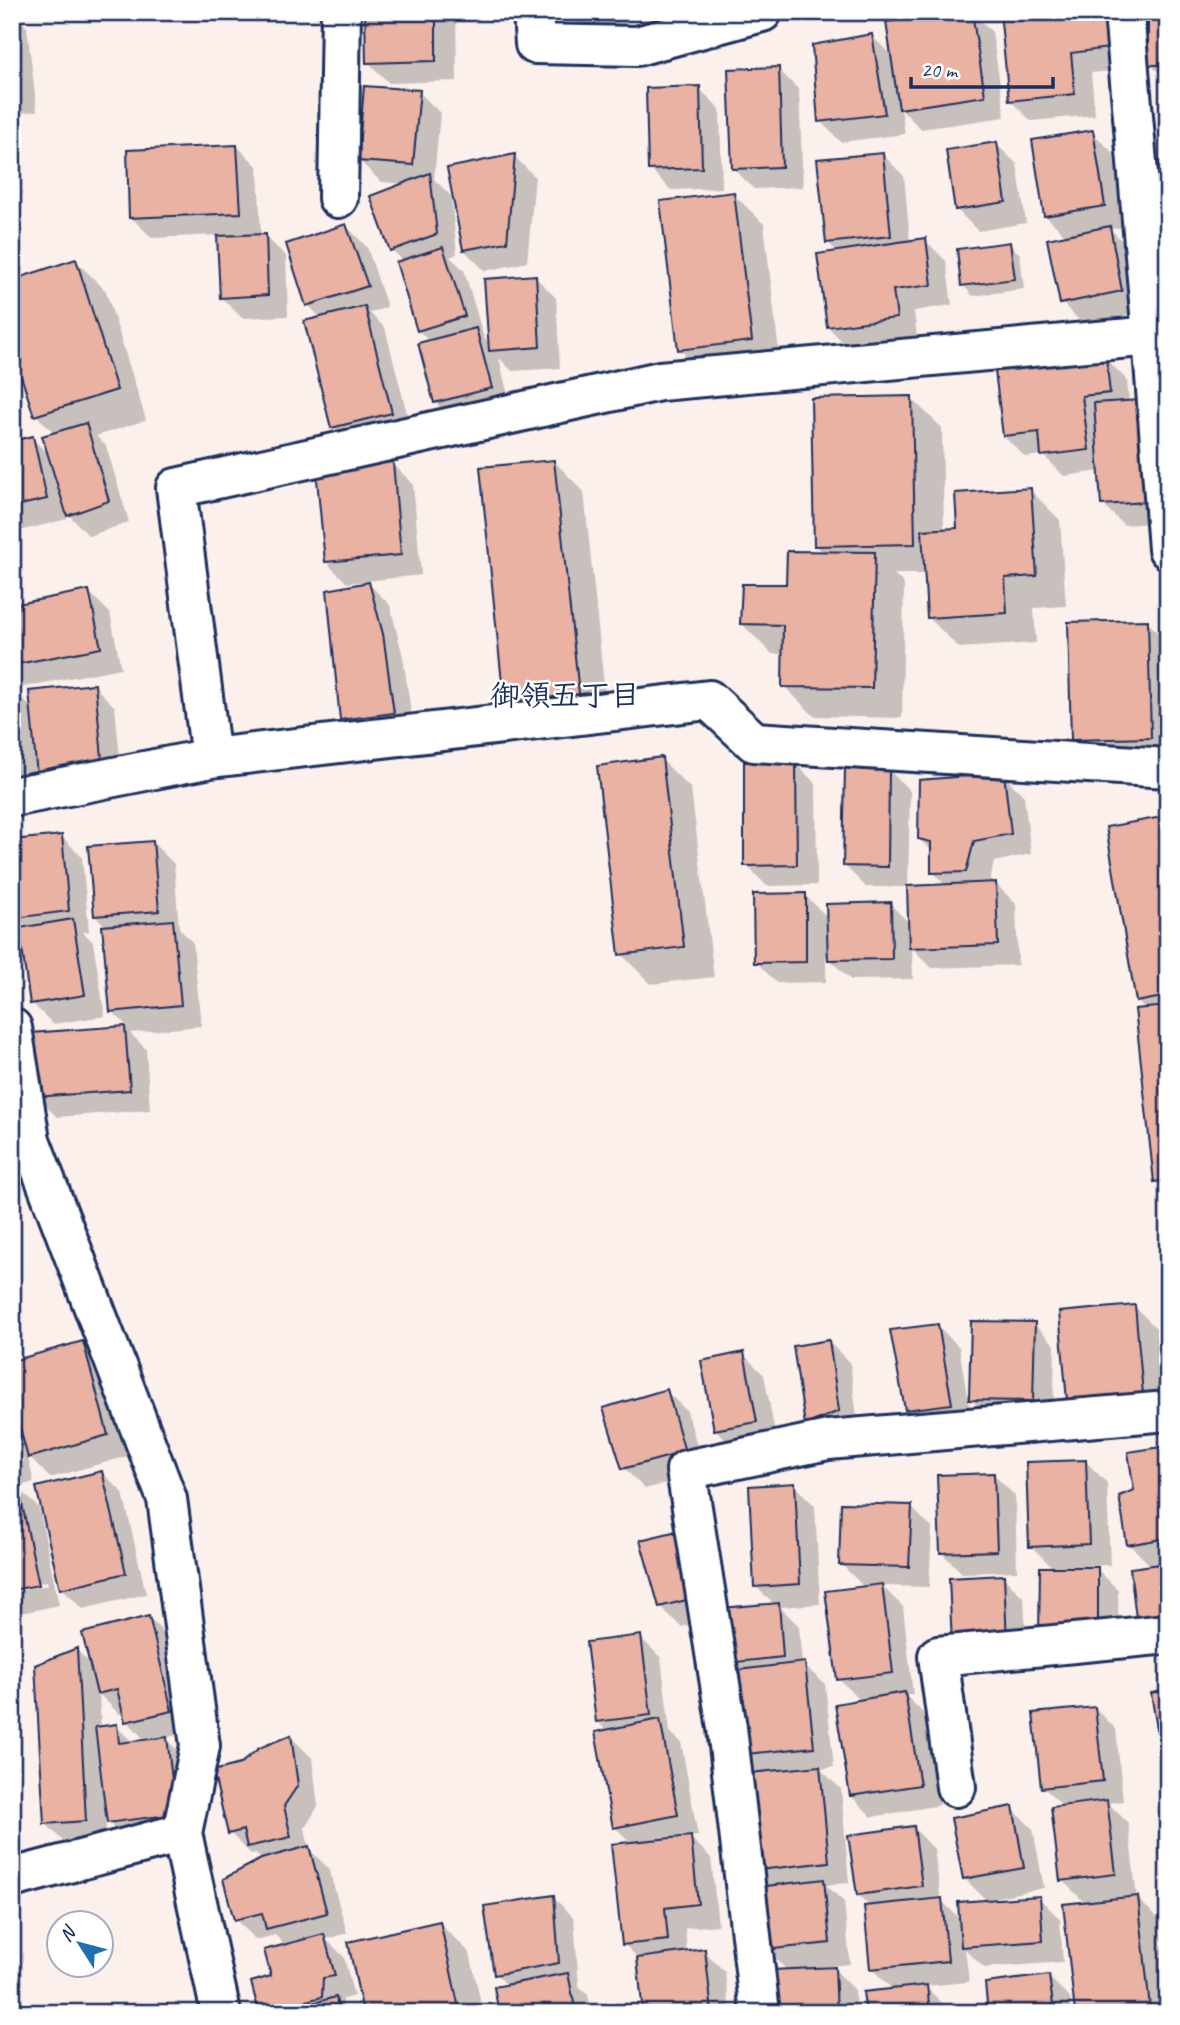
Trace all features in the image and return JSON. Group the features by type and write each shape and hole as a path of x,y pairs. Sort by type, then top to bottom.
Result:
{"street":[{"path":"338,198 341,12"},
{"path":"533,12 535,44 637,46 762,12"},
{"path":"1124,12 1160,337 1168,550"},
{"path":"211,758 176,488 660,381 1160,337"},
{"path":"12,797 211,758 709,700 754,742 1168,768"},
{"path":"12,1028 30,1140 167,1499 200,1746 182,1833 221,2013"},
{"path":"760,2013 727,1728 686,1470 828,1440 1168,1411"},
{"path":"956,1787 938,1656 1168,1634"},
{"path":"12,1878 182,1833"}],"building":[{"path":"365,12 436,12 436,61 366,63"},
{"path":"953,12 972,12 985,96 899,109 886,22"},
{"path":"1000,12 1106,12 1109,48 1071,53 1075,94 1009,101"},
{"path":"1148,12 1168,12 1168,65 1148,65"},
{"path":"872,34 885,114 818,122 812,45"},
{"path":"12,50 17,91 12,91"},
{"path":"779,67 782,167 732,169 728,69"},
{"path":"364,86 420,90 413,165 358,161"},
{"path":"700,86 702,168 648,170 646,88"},
{"path":"1093,130 1105,206 1044,216 1032,140"},
{"path":"997,142 1006,202 955,210 946,150"},
{"path":"237,145 241,213 129,218 127,150"},
{"path":"883,153 891,236 826,243 817,159"},
{"path":"515,154 507,242 463,250 447,168"},
{"path":"430,173 437,234 390,251 370,196"},
{"path":"734,192 752,341 678,350 660,201"},
{"path":"346,224 368,286 306,306 286,244"},
{"path":"1110,226 1122,291 1060,304 1047,239"},
{"path":"266,234 268,295 220,298 217,236"},
{"path":"926,238 932,285 893,290 897,318 827,327 817,254"},
{"path":"1010,242 1015,279 961,286 957,249"},
{"path":"443,247 465,316 417,331 396,262"},
{"path":"76,259 117,390 34,416 12,348 12,280"},
{"path":"536,275 540,347 489,351 484,279"},
{"path":"365,306 392,413 331,428 304,321"},
{"path":"476,328 492,388 434,403 418,343"},
{"path":"1106,357 1110,393 1082,396 1089,450 1041,456 1039,432 1003,436 995,371"},
{"path":"912,396 915,544 814,546 811,398"},
{"path":"1140,400 1147,502 1101,505 1094,403"},
{"path":"86,423 109,501 67,516 42,436"},
{"path":"33,436 47,499 12,507 12,441"},
{"path":"554,460 580,703 505,712 480,467"},
{"path":"393,462 401,555 325,562 316,469"},
{"path":"1031,488 1037,576 1005,578 1007,613 927,618 922,530 957,528 955,493"},
{"path":"787,551 875,552 872,688 782,687 783,625 740,624 742,584 786,584"},
{"path":"369,582 383,634 394,713 340,720 327,590"},
{"path":"89,590 101,648 12,665 12,605"},
{"path":"1148,620 1151,738 1071,740 1068,622"},
{"path":"95,684 103,768 37,775 29,691"},
{"path":"20,694 18,758 12,758 12,696"},
{"path":"662,757 684,947 619,955 597,766"},
{"path":"744,762 796,762 797,865 744,866"},
{"path":"845,768 889,768 888,867 843,866"},
{"path":"1004,773 1011,834 974,841 966,872 931,873 931,842 918,839 919,780"},
{"path":"1168,816 1168,996 1136,1002 1106,827"},
{"path":"62,835 69,911 15,918 12,840"},
{"path":"153,841 159,911 94,916 88,846"},
{"path":"996,882 998,945 909,948 907,886"},
{"path":"806,893 806,962 754,963 753,894"},
{"path":"891,902 892,959 828,960 826,904"},
{"path":"73,919 85,995 30,1004 19,928"},
{"path":"173,920 181,1005 110,1012 102,926"},
{"path":"1168,1006 1168,1180 1154,1182 1135,1009"},
{"path":"125,1026 130,1090 35,1097 30,1033"},
{"path":"1135,1305 1143,1394 1067,1401 1059,1312"},
{"path":"971,1321 1035,1322 1033,1401 969,1400"},
{"path":"938,1324 952,1404 905,1410 890,1330"},
{"path":"829,1340 839,1411 805,1425 793,1346"},
{"path":"83,1341 108,1435 28,1458 12,1398 12,1361"},
{"path":"744,1352 757,1422 714,1430 701,1361"},
{"path":"667,1389 685,1452 622,1469 603,1408"},
{"path":"1168,1446 1168,1538 1127,1545 1119,1496 1134,1490 1128,1452"},
{"path":"1086,1460 1089,1544 1029,1547 1026,1462"},
{"path":"102,1471 126,1573 60,1589 36,1487"},
{"path":"994,1473 997,1551 940,1553 937,1475"},
{"path":"795,1483 800,1584 754,1587 749,1486"},
{"path":"18,1485 39,1585 12,1590 12,1487"},
{"path":"841,1503 912,1505 909,1567 839,1565"},
{"path":"694,1527 710,1594 659,1607 640,1540"},
{"path":"1168,1563 1168,1631 1138,1635 1130,1568"},
{"path":"1040,1567 1098,1567 1098,1638 1039,1639"},
{"path":"1004,1575 1007,1642 952,1644 949,1578"},
{"path":"882,1584 893,1673 837,1680 825,1591"},
{"path":"779,1603 783,1657 727,1663 722,1608"},
{"path":"149,1616 172,1711 125,1722 117,1689 97,1694 82,1633"},
{"path":"641,1635 651,1715 596,1722 586,1642"},
{"path":"77,1648 86,1821 44,1824 35,1665"},
{"path":"805,1662 814,1747 737,1755 729,1671"},
{"path":"1168,1690 1168,1770 1164,1771 1151,1693"},
{"path":"905,1692 920,1785 850,1796 835,1704"},
{"path":"1095,1707 1103,1781 1041,1788 1033,1713"},
{"path":"660,1719 678,1815 613,1828 595,1732"},
{"path":"117,1724 119,1743 167,1737 176,1814 107,1823 95,1727"},
{"path":"291,1735 298,1785 284,1806 291,1837 247,1847 243,1830 228,1834 213,1771 240,1764 259,1748"},
{"path":"820,1766 829,1862 749,1871 749,1832 758,1818 750,1773"},
{"path":"1168,1794 1168,1839 1163,1795"},
{"path":"1107,1800 1116,1874 1060,1881 1051,1807"},
{"path":"1013,1806 1024,1868 963,1879 951,1818"},
{"path":"914,1826 922,1886 857,1895 848,1835"},
{"path":"691,1836 698,1904 665,1908 668,1940 622,1945 611,1844"},
{"path":"309,1846 327,1913 266,1929 262,1913 234,1920 223,1879 261,1859"},
{"path":"824,1879 830,1943 764,1950 758,1887"},
{"path":"554,1895 559,1963 494,1975 484,1906"},
{"path":"1040,1896 1043,1941 961,1947 958,1902"},
{"path":"1138,1896 1150,2008 1111,2013 1075,2013 1063,1904"},
{"path":"942,1898 948,1961 870,1969 864,1906"},
{"path":"440,1921 460,2013 363,2013 348,1942"},
{"path":"324,1934 335,1976 323,1978 322,1997 259,2013 251,1982 271,1976 264,1950"},
{"path":"705,1949 712,2013 643,2013 637,1958"},
{"path":"835,1967 837,2013 776,2013 772,1970"},
{"path":"568,1973 576,2013 499,2013 494,1987"},
{"path":"1049,1975 1054,2013 988,2013 985,1983"},
{"path":"927,1985 930,2013 866,2013 863,1992"},
{"path":"336,1997 339,2013 277,2012"}],"district":[{"name":"御領五丁目","path":"565,695"}]}
